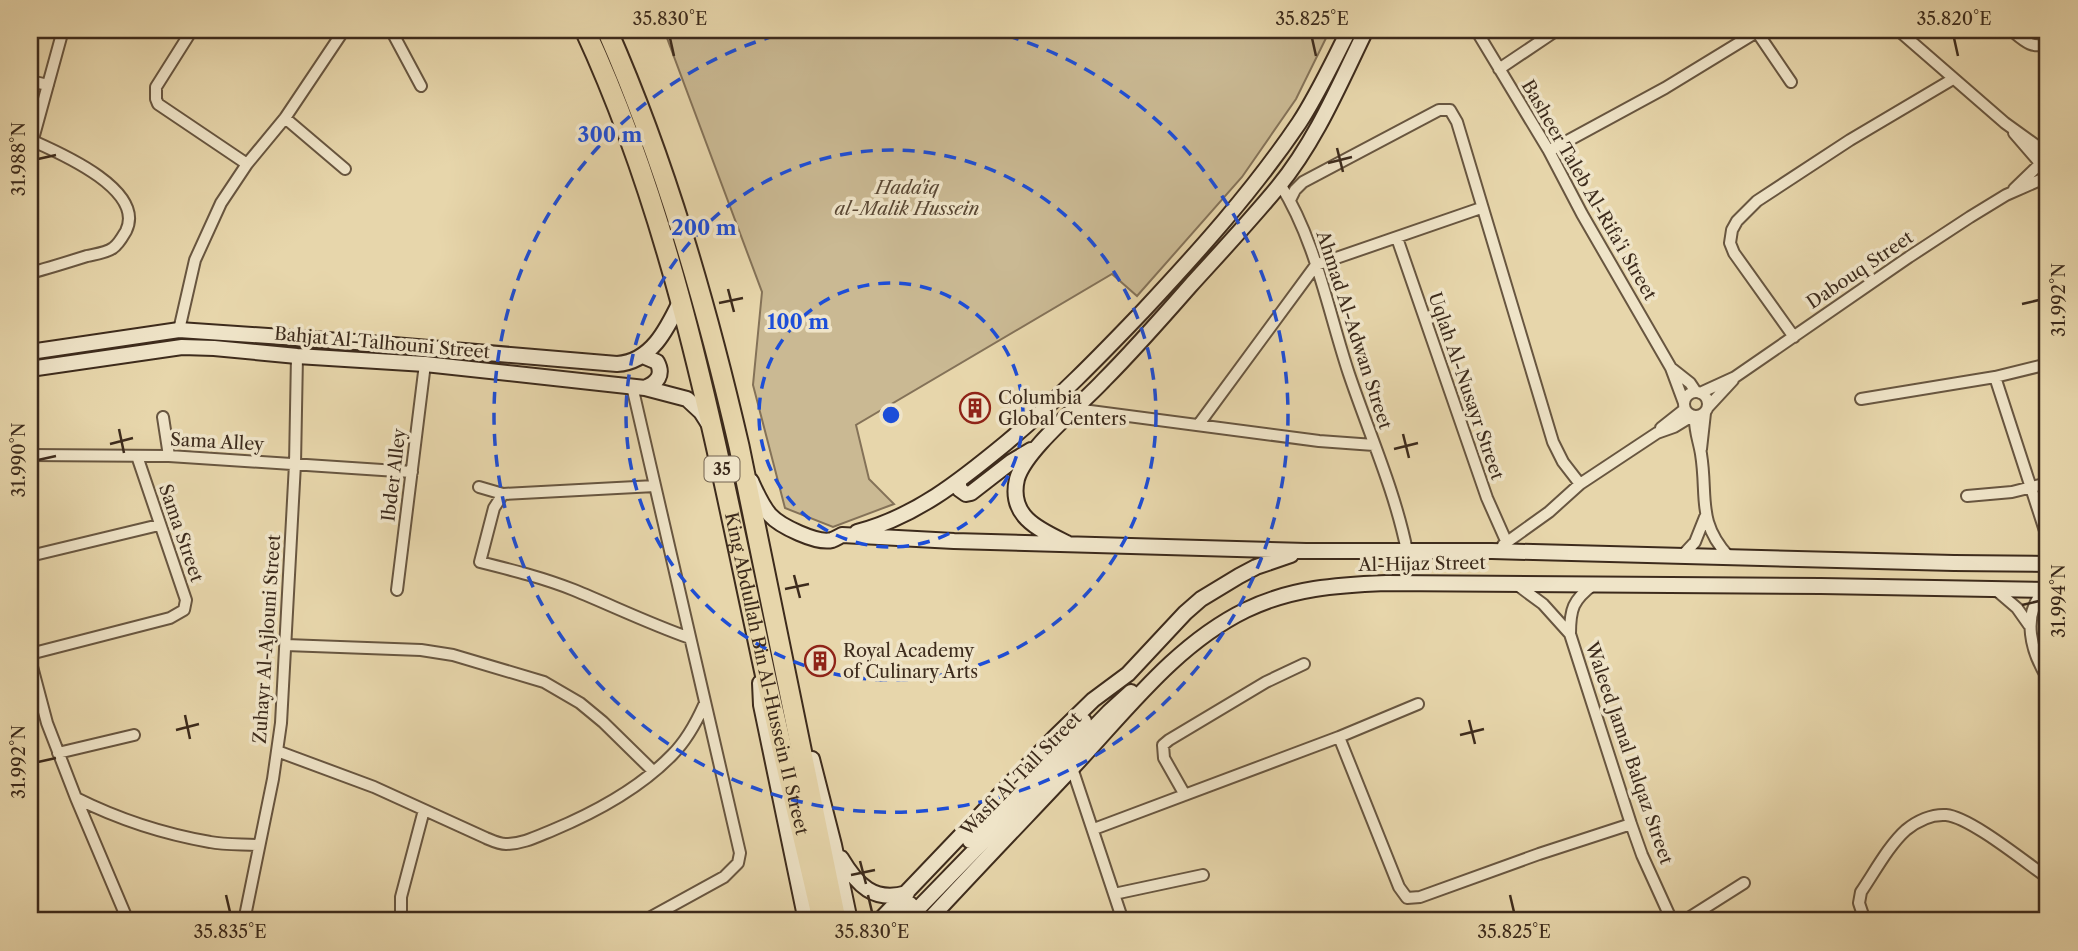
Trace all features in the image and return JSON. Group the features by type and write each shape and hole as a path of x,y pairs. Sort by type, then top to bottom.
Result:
{"highway":[{"name":"King Abdullah Bin Al-Hussein II Street","path":"584,30 630,143 657,220 680,302 769,644 827,919"},
{"name":"King Abdullah Bin Al-Hussein II Street","path":"607,30 678,217 717,356 739,446 769,644"}],"street":[{"path":"30,273 114,248 130,221 124,202 96,173 71,158 31,146 63,30"},
{"path":"192,30 156,87 158,104 247,163"},
{"path":"179,330 192,272 221,203 247,163 285,118 344,30"},
{"path":"391,30 422,86"},
{"path":"842,535 873,527 933,500 1027,425 1091,365 1192,259 1259,178 1300,121 1349,30"},
{"path":"1071,545 1035,527 1018,505 1017,478 1024,463 1036,447 1106,379 1280,184 1322,118 1366,30"},
{"name":"Basheer Taleb Al-Rifa'i Street","path":"1476,30 1549,151 1587,223 1695,410 1705,517 1718,543 1729,557"},
{"path":"1499,69 1558,30"},
{"path":"1898,30 2044,159 2040,170 2048,177"},
{"path":"2011,30 2029,45 2040,47 2048,43"},
{"path":"1549,151 1665,88 1758,31 1791,82"},
{"path":"1794,337 1734,253 1730,236 1737,221 1746,210 1768,193 1850,140 1953,79"},
{"path":"30,81 48,85"},
{"path":"1290,200 1303,182 1439,110 1450,110 1457,122 1553,442 1563,462 1580,484"},
{"path":"285,118 345,169"},
{"name":"Dabouq Street","path":"2006,195 2044,159"},
{"name":"Dabouq Street","path":"1735,377 1690,394 1695,410 1735,377 1909,257 2006,195 2048,177"},
{"name":"Ahmad Al-Adwan Street","path":"1280,184 1290,200 1316,265 1340,347 1401,522 1407,551"},
{"path":"1199,424 1316,265 1481,208"},
{"name":"Uqlah Al-Nusayr Street","path":"1397,237 1487,498 1507,543"},
{"path":"649,920 724,877 738,863 740,853 656,486 639,387 657,381 660,372 657,362 643,356 666,329 680,302"},
{"name":"Bahjat Al-Talhouni Street","path":"30,352 179,330 617,364 629,363 643,356"},
{"name":"Bahjat Al-Talhouni Street","path":"30,369 182,347 425,364 639,387 687,399 701,412 715,433"},
{"name":"Zuhayr Al-Ajlouni Street","path":"244,921 278,751 295,464 297,356"},
{"name":"Ibder Alley","path":"397,590 425,364"},
{"path":"1861,399 1995,377 2048,364"},
{"path":"1091,365 1106,379"},
{"name":"Basheer Taleb Al-Rifa'i Street","path":"1671,368 1707,398 1695,410"},
{"path":"1995,377 2048,540"},
{"path":"1075,410 1319,441 1374,445"},
{"path":"1492,551 1549,512 1580,484 1695,410"},
{"path":"163,417 169,456"},
{"name":"Al-Hijaz Street","path":"739,446 756,491 774,519 814,538 832,540 842,535 1071,545 1306,551 1492,551 2048,564"},
{"path":"959,480 959,489 971,494 1017,458 1036,447"},
{"path":"30,455 137,456"},
{"name":"Sama Alley","path":"137,456 412,472"},
{"name":"Sama Street","path":"30,654 170,618 184,610 186,600 137,456"},
{"path":"1967,496 2032,488 2048,483"},
{"path":"480,487 503,494 656,486"},
{"path":"503,494 494,509 480,562 574,590 647,623 690,638"},
{"path":"1682,556 1695,542 1705,517"},
{"path":"30,556 159,525"},
{"name":"Al-Hijaz Street","path":"879,921 1080,712 1101,692 1128,674 1185,613 1210,593 1256,567 1306,551"},
{"name":"Al-Hijaz Street","path":"928,921 1068,755 1197,642 1233,618 1272,599 1338,585 1374,583 1514,582 2046,590"},
{"name":"Waleed Jamal Balqaz Street","path":"1514,582 1549,609 1570,634"},
{"name":"Waleed Jamal Balqaz Street","path":"1596,583 1574,604 1570,618 1570,634 1630,824 1672,921"},
{"path":"1996,590 2017,608 2029,625 2038,657 2048,679"},
{"path":"2029,625 2032,610 2046,590"},
{"path":"769,644 794,683 834,845 850,873 865,888 885,896 907,893"},
{"path":"769,644 761,705 827,919"},
{"path":"286,645 421,650 453,655 544,682 562,691 595,716 653,771"},
{"path":"1185,795 1164,758 1163,745 1266,682 1304,664"},
{"path":"30,666 58,753 128,921"},
{"name":"Wasfi Al-Tall Street","path":"906,921 1068,755 1128,674"},
{"path":"1094,829 1339,737 1418,704"},
{"path":"278,751 337,772 499,843 520,842 597,810 633,787 672,755 705,705"},
{"path":"58,753 134,735"},
{"path":"1339,737 1399,887 1407,898 1420,897 1630,824"},
{"path":"1068,755 1123,921"},
{"name":"Wasfi Al-Tall Street","path":"893,921 1068,755"},
{"path":"76,798 102,811 181,835 212,843 258,845"},
{"path":"401,921 401,897 425,810"},
{"path":"1865,921 1859,903 1861,892 1904,832 1935,815 1964,820 2048,877"},
{"path":"827,919 834,845"},
{"path":"1114,894 1203,875"},
{"path":"1684,921 1744,883"}],"green space":[{"name":"Hada'iq al-Malik Hussein","path":"664,30 1330,30 1296,99 1242,177 1137,296 1112,274 856,425 869,479 894,504 833,527 785,508 753,385 762,292"}],"place":[{"name":"Columbia Global Centers","path":"975,408"},
{"name":"Royal Academy of Culinary Arts","path":"820,661"}]}
